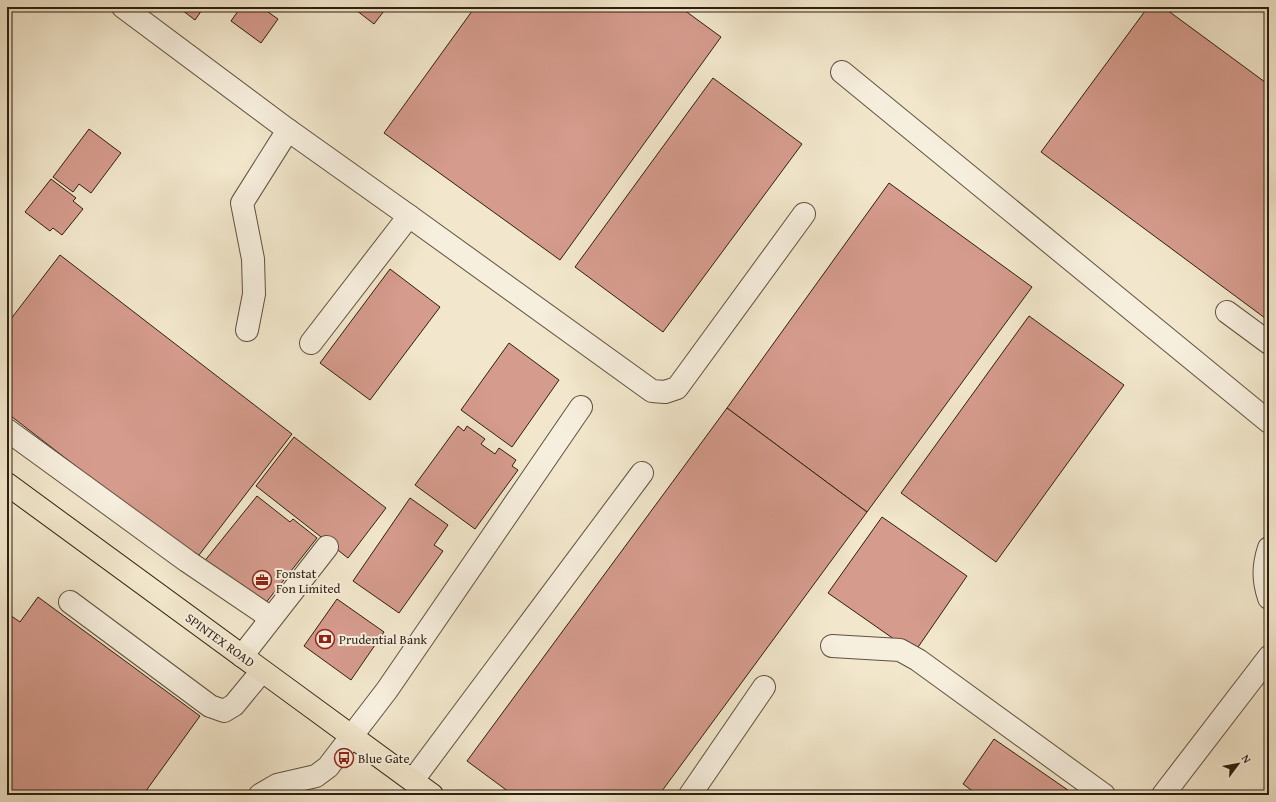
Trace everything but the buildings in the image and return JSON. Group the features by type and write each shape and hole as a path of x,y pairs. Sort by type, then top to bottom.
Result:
{"main road":[{"name":"SPINTEX ROAD","path":"7,484 432,795"}],"lane":[{"path":"122,7 288,130 652,391 665,392 677,388 804,214"},
{"path":"842,72 1269,422"},
{"path":"247,330 254,294 253,259 242,203 288,130"},
{"path":"311,343 409,216"},
{"path":"1227,312 1269,343"},
{"path":"260,795 277,785 316,776 328,767 387,690 580,407"},
{"path":"7,430 187,561 271,618"},
{"path":"413,780 642,473"},
{"path":"242,656 327,547"},
{"path":"1269,548 1264,562 1265,585 1269,598"},
{"path":"70,602 210,706 224,711 234,705 262,671"},
{"path":"832,646 900,650 918,660 1104,795"},
{"path":"1163,795 1269,657"},
{"path":"690,795 764,687"}],"place":[{"name":"Fonstat Fon Limited","path":"262,580"},
{"name":"Prudential Bank","path":"325,639"},
{"name":"Blue Gate","path":"344,758"}]}
